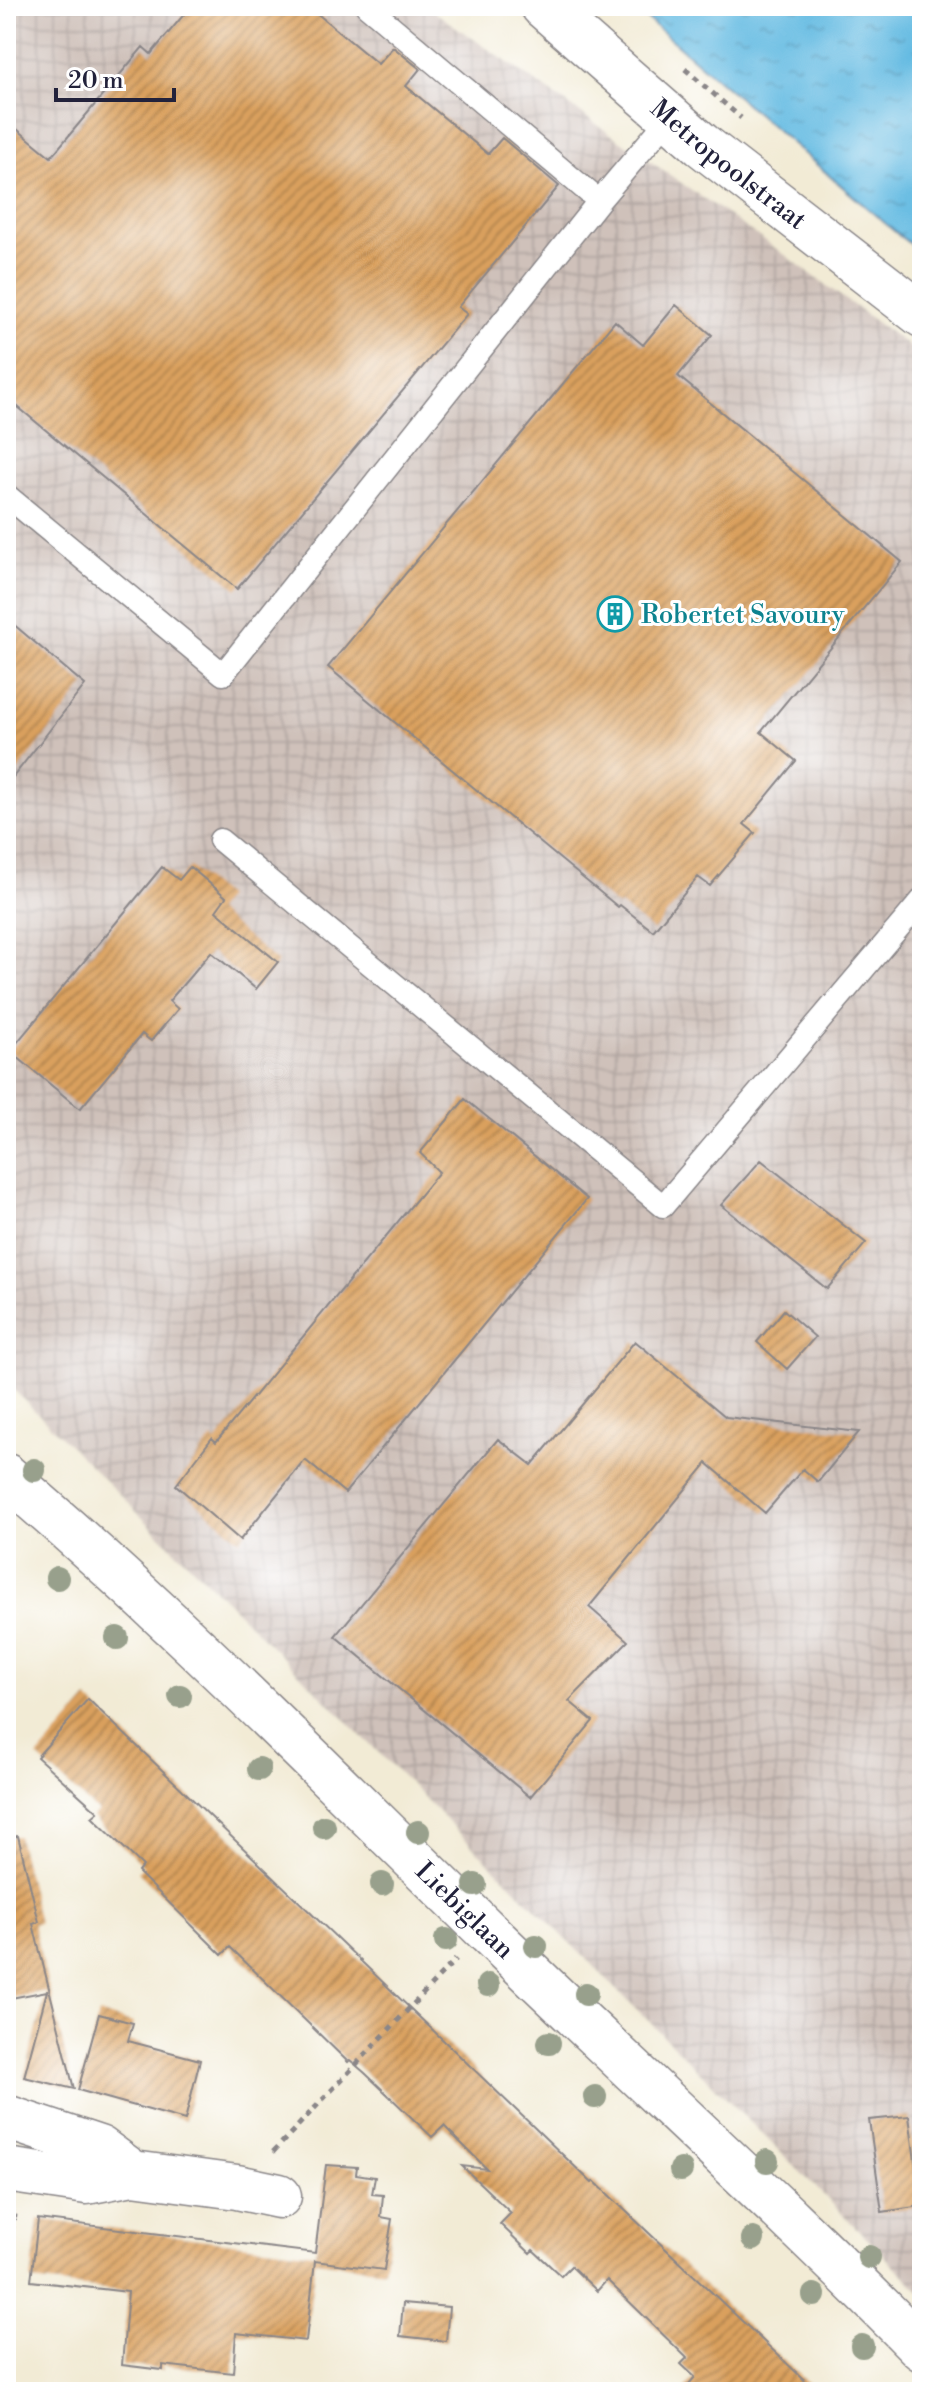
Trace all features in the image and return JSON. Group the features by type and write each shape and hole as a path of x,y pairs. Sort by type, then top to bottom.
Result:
{"street":[{"name":"Metropoolstraat","path":"543,6 714,154 922,315"},
{"name":"Liebiglaan","path":"6,1476 126,1581 259,1707 484,1929 922,2349"},
{"path":"6,2117 99,2148 133,2173"},
{"path":"12,2171 87,2182 133,2173 279,2196"}],"lane":[{"path":"367,6 599,201"},
{"path":"6,495 223,674 599,201 670,117"},
{"path":"220,840 663,1206 922,900"}],"path":[{"path":"237,2187 316,2109 484,1929"},
{"path":"6,2292 12,2171"}],"shaded area":[{"path":"6,6 426,6 785,255 922,356 922,2293 6,1382"}],"water":[{"path":"632,6 922,6 922,253 901,237"}],"building":[{"path":"191,6 308,6 378,64 393,47 420,69 406,86 488,154 502,138 559,186 458,307 467,314 237,589 6,397 6,120 51,157 143,47 151,54"},
{"name":"Robertet Savoury","path":"676,305 712,335 678,376 902,562 761,732 796,761 744,824 755,833 710,886 698,877 653,931 620,905 618,907 328,667 615,321 643,345"},
{"path":"6,618 85,685 6,786"},
{"path":"162,867 179,880 190,867 226,897 216,911 278,962 256,989 211,952 169,1001 178,1009 151,1041 142,1034 80,1109 10,1051"},
{"path":"465,1099 587,1199 345,1493 305,1460 240,1540 176,1485 212,1438 216,1442 439,1172 420,1153"},
{"path":"761,1160 866,1243 827,1289 721,1205"},
{"path":"784,1310 815,1337 787,1369 757,1342"},
{"path":"635,1341 726,1417 859,1432 818,1482 803,1469 765,1513 707,1463 589,1607 628,1641 569,1701 593,1721 530,1797 335,1636 498,1439 532,1465"},
{"path":"88,1699 592,2183 594,2181 817,2392 682,2392 695,2377 681,2364 687,2358 607,2280 597,2291 571,2266 561,2276 533,2250 530,2253 500,2224 511,2213 462,2166 487,2169 444,2126 432,2137 365,2073 350,2060 348,2062 230,1947 222,1955 138,1872 143,1866 92,1817 98,1812 37,1757"},
{"path":"18,1836 39,1922 33,1924 74,2089 24,2077 47,1991 6,1999 6,1837"},
{"path":"99,2014 133,2023 128,2041 200,2060 185,2120 78,2090"},
{"path":"909,2116 921,2206 882,2212 869,2120"},
{"path":"326,2165 357,2167 356,2174 375,2177 372,2194 383,2195 381,2217 392,2219 384,2270 315,2261 306,2341 236,2333 233,2373 163,2365 163,2370 122,2365 128,2292 31,2281 38,2219 315,2253"},
{"path":"403,2303 449,2307 446,2341 400,2336"}],"place":[{"name":"Robertet Savoury","path":"615,614"}]}
